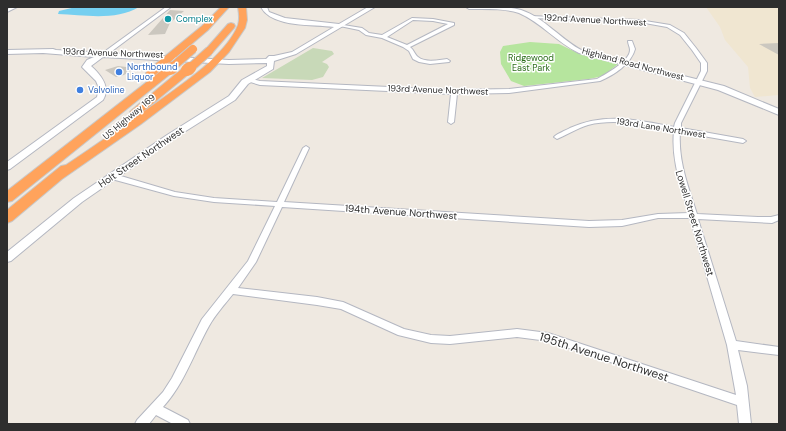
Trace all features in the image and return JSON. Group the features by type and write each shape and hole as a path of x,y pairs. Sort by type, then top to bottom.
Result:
{"highway":[{"name":"US Highway 169","path":"7,198 84,138 169,61 193,49 214,26 226,7"},
{"path":"169,61 226,7"},
{"name":"US Highway 169","path":"7,218 204,56 226,33 241,7"},
{"path":"59,176 136,124 176,94 216,60 242,27 244,18 241,7"}],"street":[{"path":"7,11 15,7"},
{"path":"7,167 100,98 103,92 102,84 90,68 94,66 104,55 168,7"},
{"path":"264,7 264,11 269,15 282,20 360,29 371,35 383,37 407,47 416,58 421,61 446,61"},
{"name":"193rd Avenue Northwest","path":"7,52 46,52 104,55 169,61 204,56 216,60 250,62 288,56 372,7"},
{"name":"Highland Road Northwest","path":"469,7 512,10 531,17 569,46 589,54 698,82 741,95 779,112"},
{"name":"192nd Avenue Northwest","path":"531,17 633,20 658,23"},
{"path":"383,37 412,19 432,20 452,24 407,47"},
{"name":"Lowell Street Northwest","path":"658,23 672,28 682,34 704,63 704,68 682,114 677,130 678,164 732,345 746,424"},
{"path":"624,63 633,51 630,42"},
{"name":"Holt Street Northwest","path":"7,258 58,215 111,176 232,98 248,80 270,67 272,59"},
{"name":"193rd Avenue Northwest","path":"248,80 260,83 454,92 491,92 591,82 607,76 624,63"},
{"path":"451,122 454,92"},
{"name":"193rd Lane Northwest","path":"557,137 585,124 609,120 637,122 743,141"},
{"path":"141,424 156,409 176,381 206,322 252,262 306,148"},
{"name":"194th Avenue Northwest","path":"111,176 186,196 214,200 595,224 622,223 663,216 693,216 758,220 772,220 779,217"},
{"name":"195th Avenue Northwest","path":"230,290 317,301 343,306 402,332 431,339 450,340 517,333 548,337 743,402"},
{"path":"732,345 779,351"},
{"path":"156,409 184,424"}],"shaded area":[{"path":"706,7 779,7 779,95 755,97 750,88 748,67 725,40 720,27"}],"green space":[{"name":"Ridgewood East Park","path":"530,42 559,44 582,55 618,64 603,76 589,79 524,86 511,81 501,64 500,52 503,46"},
{"path":"313,48 332,51 334,54 322,62 327,64 329,67 323,77 312,80 262,78"}],"water":[{"path":"76,7 139,7 110,16 58,14 59,11"}],"building":[{"name":"Complex","path":"170,10 184,11 170,23 165,34 148,35"},
{"path":"779,43 779,55 759,44"},
{"name":"Northbound Liquor","path":"118,66 135,68 124,75 116,77 105,70"}],"place":[{"name":"Complex","path":"168,19"},
{"name":"Northbound Liquor","path":"119,72"},
{"name":"Valvoline","path":"80,90"}]}
